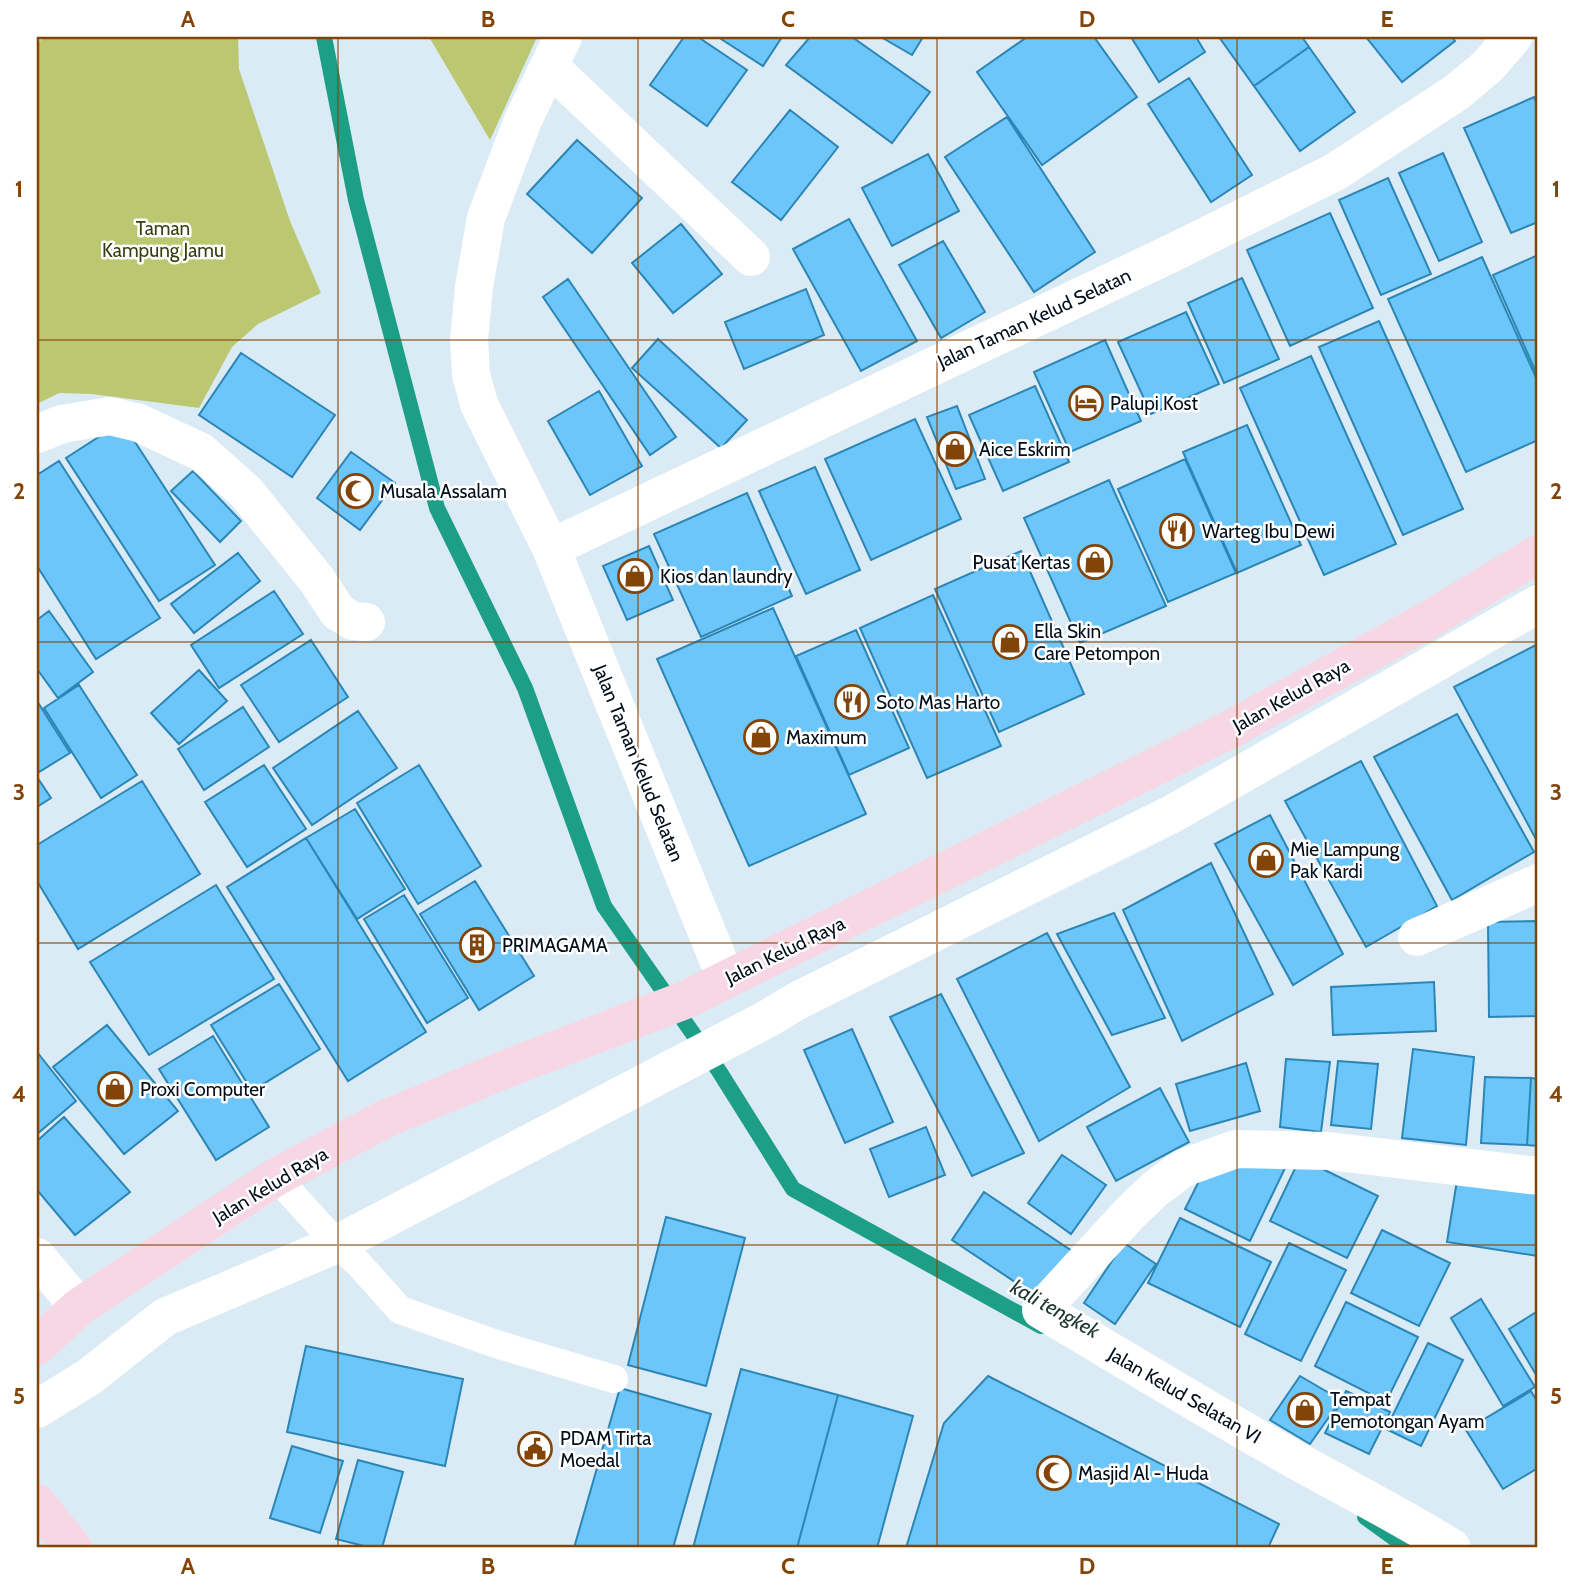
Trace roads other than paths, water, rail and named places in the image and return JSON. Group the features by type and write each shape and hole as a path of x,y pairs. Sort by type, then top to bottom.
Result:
{"main road":[{"name":"Jalan Kelud Raya","path":"37,1346 79,1307 276,1177 385,1119 685,1000 1229,730 1425,622 1538,554"},
{"path":"37,1503 73,1548"}],"street":[{"name":"Jalan Taman Kelud Selatan","path":"551,548 1172,253 1335,172 1457,92 1497,43"},
{"name":"Jalan Taman Kelud Selatan","path":"556,51 523,120 486,218 474,287 469,340 471,374 479,404 551,548 726,979"},
{"path":"556,51 751,257"},
{"path":"37,434 62,424 110,416 139,423 201,452 246,492 317,580 338,612 353,621 366,622"},
{"path":"37,1409 89,1377 165,1317 337,1244 809,995 1174,813 1538,604"},
{"path":"1417,937 1538,883"},
{"name":"Jalan Kelud Selatan VI","path":"1452,1548 1414,1524 1299,1462 1041,1310 1129,1214 1154,1191 1183,1168 1236,1149 1329,1151 1538,1176"},
{"path":"37,1257 79,1307"}],"lane":[{"path":"276,1177 400,1310 496,1344 614,1378"}],"waterway":[{"path":"324,37 356,200 437,508 525,688 604,906 719,1071 793,1189 1041,1326"},
{"name":"kali tengkek","path":"1365,1517 1408,1548"}],"place":[{"name":"Palupi Kost","path":"1086,403"},
{"name":"Aice Eskrim","path":"955,449"},
{"name":"Musala Assalam","path":"356,491"},
{"name":"Warteg Ibu Dewi","path":"1177,531"},
{"name":"Pusat Kertas","path":"1095,562"},
{"name":"Kios dan laundry","path":"635,576"},
{"name":"Ella Skin Care Petompon","path":"1010,642"},
{"name":"Soto Mas Harto","path":"852,702"},
{"name":"Maximum","path":"761,737"},
{"name":"Mie Lampung Pak Kardi","path":"1266,860"},
{"name":"PRIMAGAMA","path":"477,945"},
{"name":"Proxi Computer","path":"115,1089"},
{"name":"Tempat Pemotongan Ayam","path":"1305,1410"},
{"name":"PDAM Tirta Moedal","path":"535,1449"},
{"name":"Masjid Al - Huda","path":"1054,1473"}],"park label":[{"name":"Taman Kampung Jamu","path":"163,239"}]}
